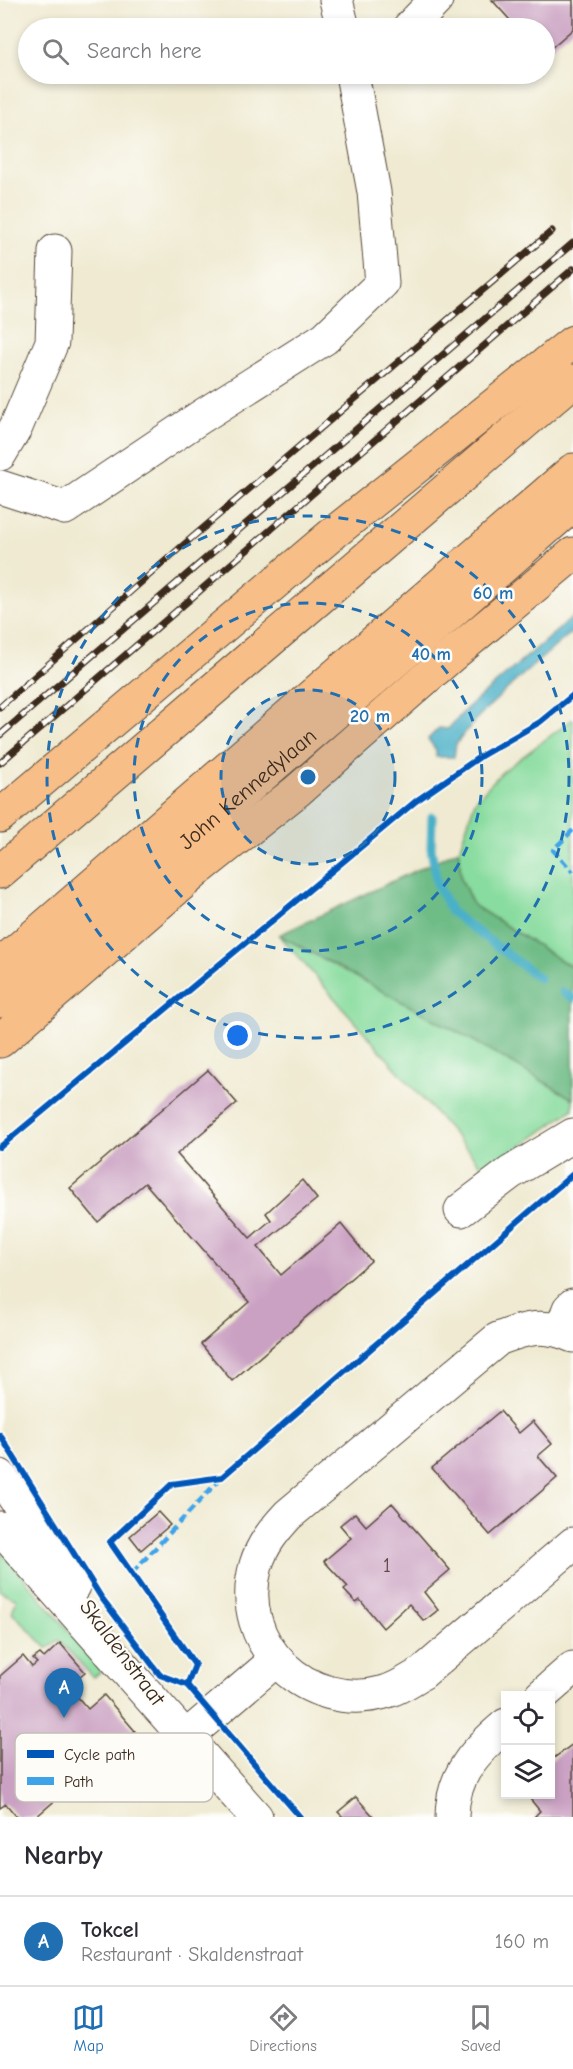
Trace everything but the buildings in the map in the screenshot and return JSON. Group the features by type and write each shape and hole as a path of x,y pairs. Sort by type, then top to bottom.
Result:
{"highway":[{"path":"0,816 336,531 573,342"},
{"path":"0,872 573,381"},
{"name":"John Kennedylaan","path":"0,965 573,470"},
{"name":"John Kennedylaan","path":"0,1001 573,506"},
{"path":"451,656 520,578 573,529"},
{"path":"0,1041 200,868 297,791 451,656 573,554"}],"street":[{"path":"336,0 340,18"},
{"path":"419,18 436,0"},
{"path":"0,487 65,508 325,338 382,283 374,192 359,84"},
{"path":"0,454 16,427 52,342 55,251"},
{"path":"461,1210 510,1173 573,1135"},
{"path":"569,1324 521,1329 498,1339 288,1515 263,1547 252,1585 252,1605 261,1634 276,1660 291,1674 326,1693 346,1697 366,1696 386,1692 422,1673 573,1544"},
{"name":"Skaldenstraat","path":"0,1476 77,1590 183,1733"},
{"name":"Skaldenstraat","path":"0,1528 182,1733"},
{"path":"191,1733 276,1660"},
{"path":"546,1691 573,1668"},
{"path":"452,1817 456,1790 463,1771 474,1754 501,1730"},
{"name":"Skaldenstraat","path":"213,1768 256,1817"}],"green space":[{"path":"573,719 573,968 473,905 461,878 459,850 475,801 502,772"},
{"path":"459,850 461,878 473,905 573,968 573,1099 476,1042 279,935"},
{"path":"279,935 476,1042 573,1099 573,1109 486,1171"},
{"path":"0,1550 103,1671 93,1677 59,1640 47,1648 12,1612 17,1599 0,1591"}],"water":[{"path":"573,617 573,631 478,717 456,744 454,757 436,757 436,750 428,739 439,728 448,729 466,709"}],"waterway":[{"path":"432,817 431,848 437,884 451,912 539,978"},
{"path":"563,992 573,998"}],"railway":[{"path":"0,707 181,547 552,231"},
{"path":"0,735 573,243"},
{"path":"0,763 573,269"}],"marked path":[{"path":"573,830 553,850 573,872"},
{"path":"132,1573 222,1477"}],"cycle path":[{"path":"0,1147 416,801 481,756 540,722 573,695"},
{"path":"187,1685 195,1665 110,1542 172,1484 222,1477 573,1174"},
{"path":"0,1435 101,1597 160,1675 187,1685 300,1817"}],"place":[{"name":"Tokcel","path":"64,1718"}]}
